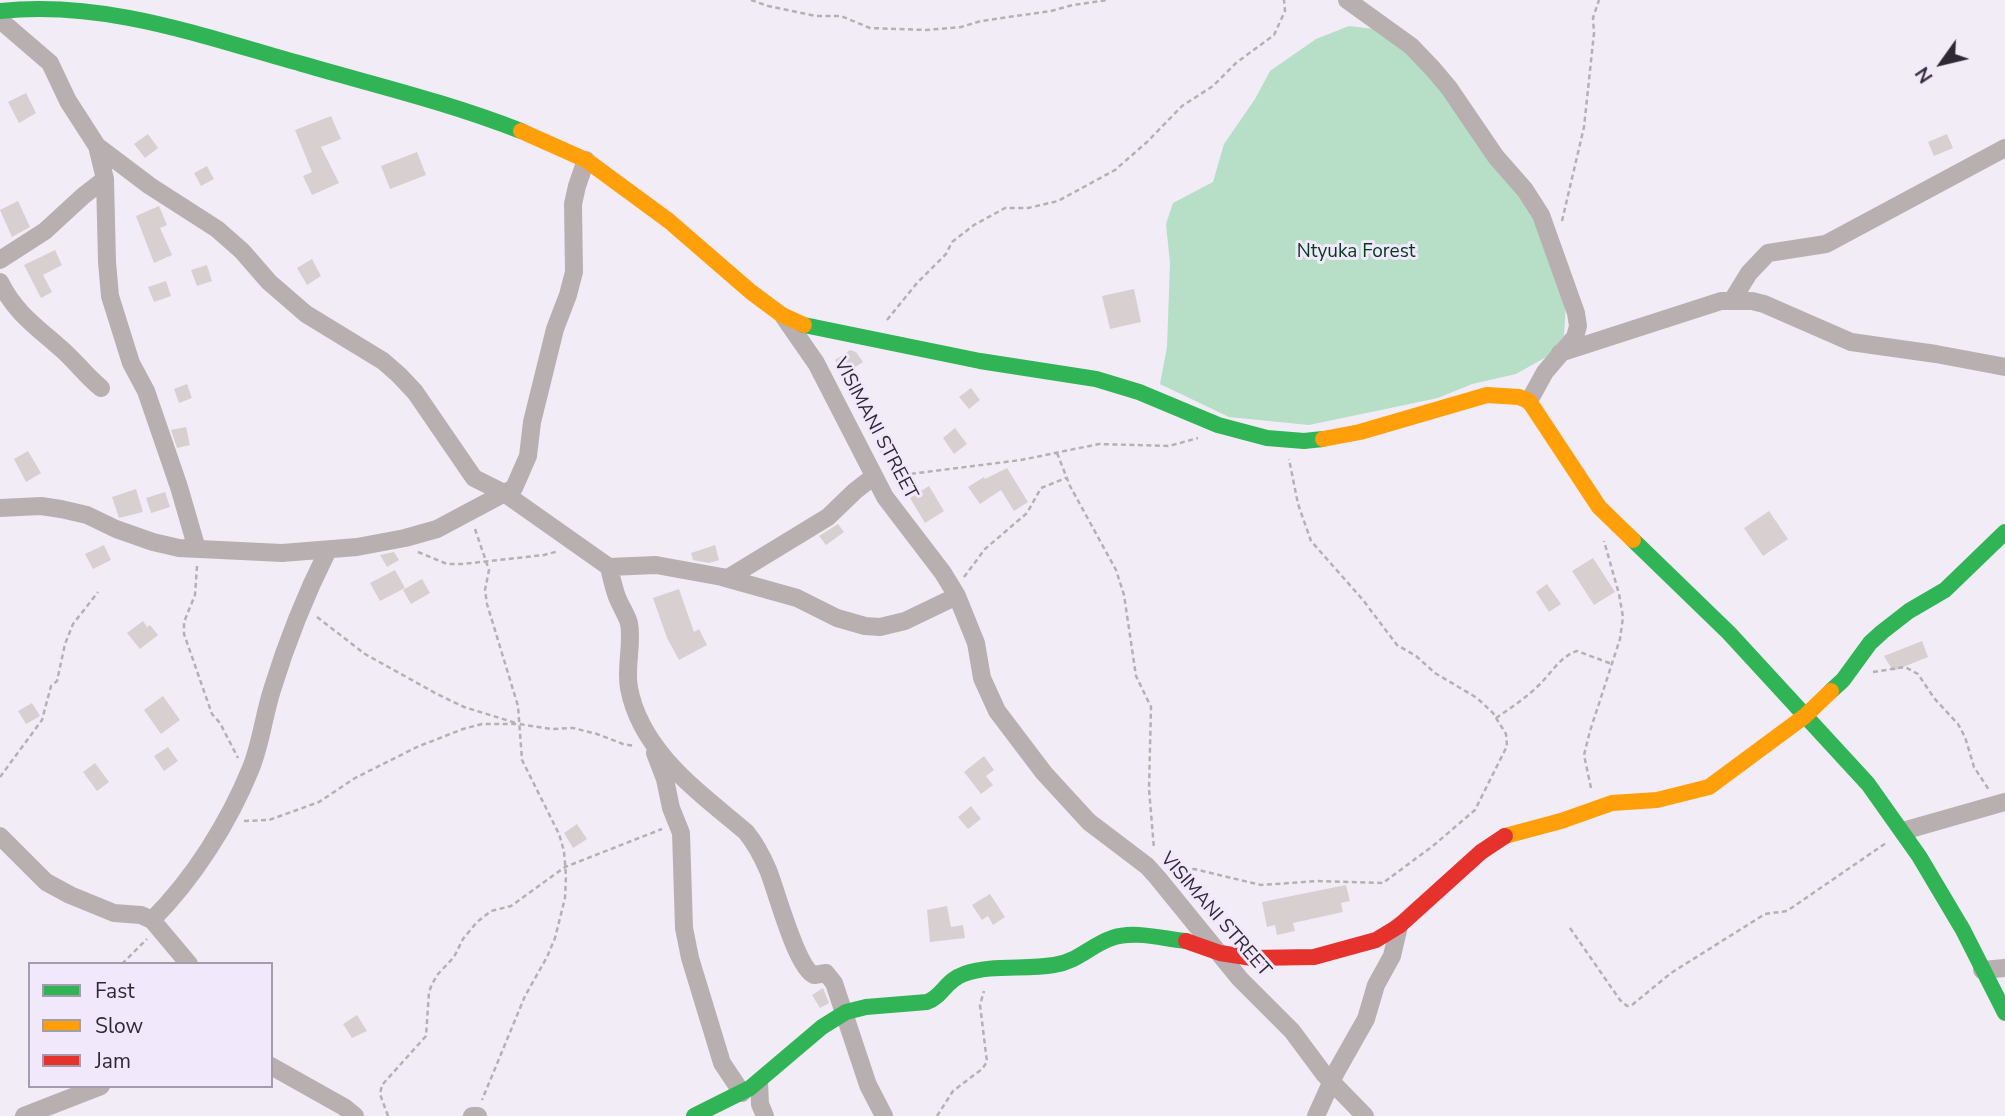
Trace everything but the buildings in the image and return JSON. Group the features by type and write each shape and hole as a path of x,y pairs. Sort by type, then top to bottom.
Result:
{"street":[{"path":"1347,0 1411,46 1450,88 1496,157 1525,190 1541,215 1578,326 1575,337 1545,372 1529,401"},
{"path":"0,11 33,7 77,7 124,15 462,109 519,130 586,160 669,221 751,292 782,314 809,327 1096,379 1139,392 1218,425 1285,440 1304,441 1360,432 1487,395 1519,397 1529,401 1599,507 1729,633 1868,784 1903,831 1963,930 2005,1013"},
{"path":"0,20 50,64 68,101 97,146 105,179 110,296 131,363 146,391 180,487 197,549"},
{"path":"97,146 150,186 218,229 269,282 306,314 383,360 415,392 470,474 504,493 609,567 656,565 728,578 797,598 837,618 865,626 880,627 905,621 955,592"},
{"path":"1733,299 1749,273 1768,253 1826,244 2005,148"},
{"path":"0,508 41,506 61,509 87,515 153,542 197,549 282,553 327,550 405,538 437,529 514,488 528,456 532,422 555,329 574,272 573,204 576,186 586,160"},
{"path":"0,260 45,231 105,179"},
{"path":"0,282 23,317 61,348 83,374 101,388"},
{"path":"1560,353 1733,299 1764,304 1851,342 2005,367"},
{"name":"VISIMANI STREET","path":"782,314 816,363 873,477 955,592 976,643 982,678 989,695 1016,738 1089,822 1147,866 1240,979 1292,1031 1331,1083 1365,1116"},
{"path":"728,578 828,517 873,477"},
{"path":"694,1116 759,1082 792,1051 845,1013 866,1007 936,999 943,984 959,974 1055,965 1073,960 1112,938 1130,935 1193,942 1220,953 1252,958 1314,957 1376,940 1399,926 1467,863 1504,836 1517,830 1561,821 1612,803 1663,799 1709,787 1805,716 1854,668 1870,643 1909,611 1945,590 2005,532"},
{"path":"155,923 223,824 247,776 300,607 327,550"},
{"path":"609,567 615,593 629,625 629,687 652,744 678,824 682,845 684,928 690,958 722,1063 742,1093"},
{"path":"652,744 692,786 746,832 755,844 805,968 812,974 824,973 831,977 837,989 868,1085 884,1116"},
{"path":"1903,831 2002,803"},
{"path":"0,836 46,882 114,913 141,915 155,923 187,962"},
{"path":"1316,1116 1366,1019 1376,985 1392,956 1399,926"},
{"path":"1982,970 2005,968"},
{"path":"273,1067 355,1116"},
{"path":"759,1082 760,1104 765,1116"},
{"path":"24,1116 96,1088"}],"path":[{"path":"751,0 816,16 841,16 870,28 926,30 961,27 981,21 1051,12 1073,5 1107,0"},
{"path":"871,338 917,283 946,254 961,233 1005,208 1028,208 1058,201 1115,170 1182,106 1213,86 1236,63 1274,35 1285,11 1284,0"},
{"path":"1556,256 1562,216 1584,127 1594,33 1592,18 1599,0"},
{"path":"873,477 1021,460 1099,444 1178,445 1195,440 1218,425"},
{"path":"1172,894 1178,879 1186,870 1194,869 1261,885 1318,881 1382,883 1475,810 1507,746 1506,734 1496,718 1477,698 1435,673 1416,656 1397,645 1363,600 1311,541 1298,504 1285,440"},
{"path":"1057,453 1066,478 1121,582 1131,630 1136,676 1151,708 1149,789 1157,877"},
{"path":"955,592 985,549 1027,513 1041,488 1066,478"},
{"path":"473,508 475,534 489,570 485,590 487,604 518,706 522,760 558,834 564,851 565,867 565,898 555,938 525,996 476,1116"},
{"path":"1596,808 1584,755 1620,639 1623,617 1603,536"},
{"path":"405,538 415,551 447,564 544,555 579,546"},
{"path":"197,549 195,595 184,622 184,634 212,714 220,723 247,776"},
{"path":"0,777 42,720 51,686 57,681 65,644 73,624 98,592"},
{"path":"300,607 318,617 365,654 444,697 464,707 519,724"},
{"path":"1496,718 1539,685 1564,657 1572,652 1577,651 1612,664"},
{"path":"1854,668 1877,672 1905,667 1918,674 1934,698 1958,724 1974,767 2002,803"},
{"path":"223,824 269,820 319,802 355,778 417,747 463,729 492,723 551,729 573,728 629,746 652,744"},
{"path":"388,1116 380,1094 382,1085 426,1036 429,992 438,974 454,957 463,939 477,922 491,911 510,906 565,867 678,824"},
{"path":"1570,928 1620,1000 1627,1006 1632,1005 1671,972 1765,914 1781,914 1793,907 1903,831"},
{"path":"124,962 155,923"},
{"path":"937,1116 953,1091 987,1062 981,1017 982,996 985,988 1003,968"}],"green space":[{"name":"Ntyuka Forest","path":"1349,26 1383,30 1455,102 1475,142 1495,169 1518,188 1535,220 1566,302 1564,336 1548,356 1516,374 1472,384 1438,398 1309,425 1229,417 1160,384 1167,347 1170,263 1166,224 1173,203 1213,182 1224,144 1255,99 1270,71 1316,39"}],"traffic: fast":[{"path":"0,11 78,11 153,23 412,95 521,131"},
{"path":"804,325 980,361 1096,379 1139,392 1218,425 1267,438 1304,441 1323,439"},
{"path":"1831,691 1882,632 1909,611 1945,590 2005,532"},
{"path":"1633,540 1729,633 1868,784 1919,856 1963,930 2005,1013"},
{"path":"694,1116 750,1088 822,1027 846,1012 866,1007 927,1002 964,974 985,969 1062,963 1104,941 1121,936 1139,935 1186,941"}],"traffic: slow":[{"path":"521,131 586,160 669,221 751,292 782,315 804,325"},
{"path":"1323,439 1360,432 1487,395 1519,397 1529,401 1599,507 1633,540"},
{"path":"1505,836 1561,821 1612,803 1657,800 1709,787 1805,716 1831,691"}],"traffic: jam":[{"path":"1186,941 1220,953 1252,958 1314,957 1376,940 1399,926 1481,852 1505,836"}]}
